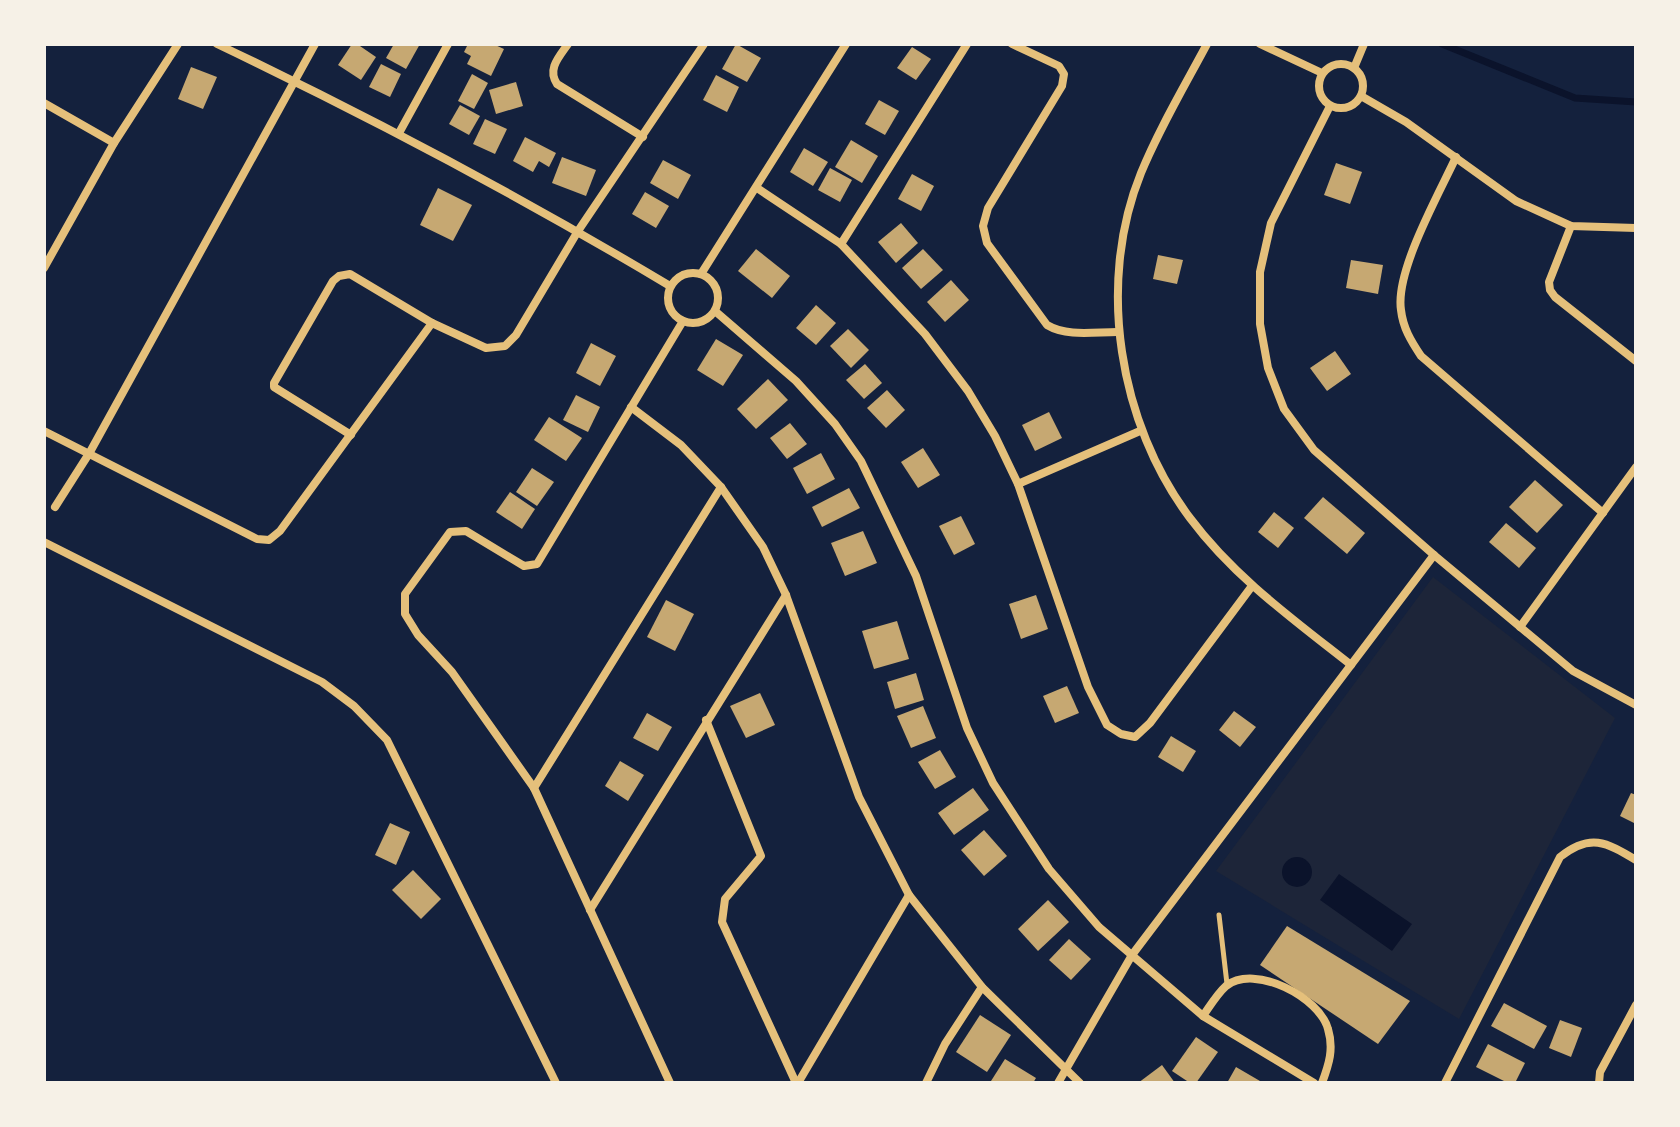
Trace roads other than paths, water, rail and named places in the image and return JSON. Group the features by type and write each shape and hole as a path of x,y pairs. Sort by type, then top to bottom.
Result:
{"street":[{"path":"44,268 114,143 178,44"},
{"path":"217,44 399,133 578,231 670,286"},
{"path":"55,507 90,452 315,44"},
{"path":"399,133 448,44"},
{"path":"568,44 552,68 552,77 557,84 643,137"},
{"path":"351,435 274,387 333,281 350,274 432,323 486,348 505,346 516,335 578,231 704,44"},
{"path":"701,274 846,44"},
{"path":"841,244 967,44"},
{"path":"1012,44 1059,66 1064,74 1062,86 988,208 983,226 987,243 1047,325 1069,333 1117,332"},
{"path":"1207,44 1140,175 1120,249 1117,332 1140,431 1190,518 1252,586 1351,665"},
{"path":"1260,44 1322,73"},
{"path":"1354,68 1364,45"},
{"path":"1334,64 1348,64 1354,68 1362,77 1361,96 1351,106 1330,106 1320,95 1322,73 1334,64"},
{"path":"1361,96 1406,122 1516,201 1571,226 1636,228"},
{"path":"44,103 114,143"},
{"path":"1330,106 1271,223 1260,272 1260,324 1268,368 1284,409 1314,450 1434,555 1573,671 1635,704"},
{"path":"1456,157 1401,282 1400,308 1407,334 1421,356 1603,513"},
{"path":"757,188 841,244 925,334 968,391 995,436 1018,484 1088,687 1107,725 1121,734 1135,737 1150,723 1252,586"},
{"path":"1571,226 1549,282 1550,290 1636,361"},
{"path":"701,274 713,282 718,295 715,311 700,322 683,321 671,311 667,298 670,286 683,275 701,274"},
{"path":"715,311 796,381 835,424 861,461 916,576 967,728 993,783 1049,869 1099,927 1203,1016 1314,1083"},
{"path":"670,1083 534,788 452,672 418,635 405,614 405,594 450,532 466,531 524,566 537,564 683,321"},
{"path":"44,431 257,539 269,540 280,531 432,323"},
{"path":"631,407 681,445 721,487 763,547 786,595 859,797 909,895 982,987 1080,1083"},
{"path":"1018,484 1140,431"},
{"path":"1520,627 1636,467"},
{"path":"534,788 721,487"},
{"path":"44,542 322,682 354,706 376,728 387,740 556,1083"},
{"path":"1058,1083 1132,955 1434,555"},
{"path":"590,910 786,595"},
{"path":"706,720 761,856 725,899 722,922 797,1083"},
{"path":"1445,1083 1560,857 1574,845 1594,841 1610,844 1636,860"},
{"path":"797,1083 909,895"},
{"path":"1203,1016 1227,985 1241,980 1263,980 1286,987 1320,1011 1328,1028 1332,1055 1322,1083"},
{"path":"926,1083 945,1044 982,987"},
{"path":"1599,1083 1600,1072 1636,1005"}],"lane":[{"path":"1219,915 1227,985"}],"waterway":[{"path":"1442,44 1575,98 1636,102"}]}
